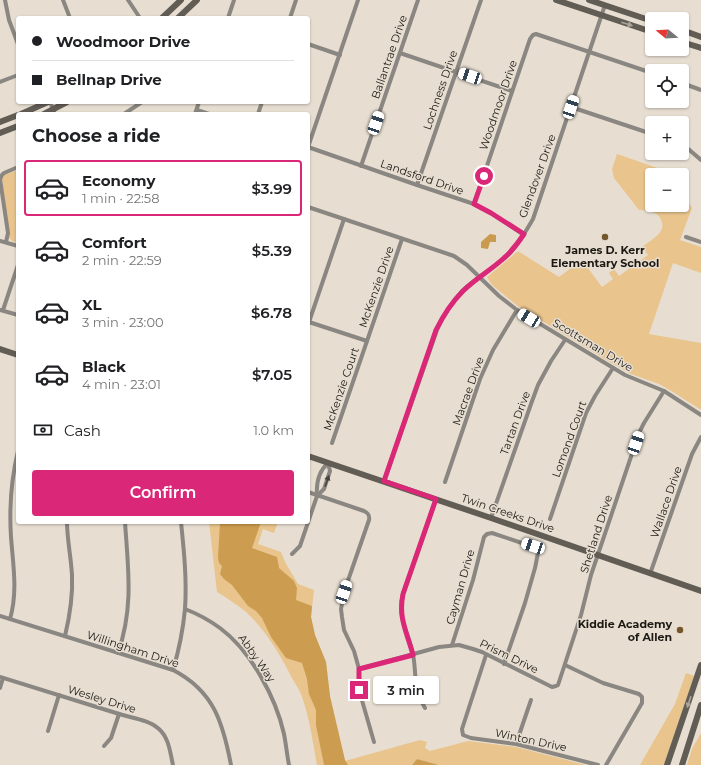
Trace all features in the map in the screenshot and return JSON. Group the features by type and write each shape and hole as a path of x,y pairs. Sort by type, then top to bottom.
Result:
{"main road":[{"path":"164,16 181,0"},
{"path":"180,16 197,0"},
{"path":"556,0 645,30"},
{"path":"589,0 645,19"},
{"path":"689,33 701,37"},
{"path":"689,44 701,48"},
{"path":"25,112 43,104"},
{"path":"54,112 64,104"},
{"path":"0,122 16,116"},
{"path":"0,133 16,127"},
{"path":"0,348 16,354"},
{"name":"Twin Creeks Drive","path":"310,457 598,555 701,592"},
{"path":"667,765 701,665"},
{"path":"682,765 701,705"},
{"path":"680,727 693,731"}],"street":[{"path":"5,0 9,20 16,39"},
{"path":"63,0 69,16"},
{"path":"128,0 139,16"},
{"path":"229,16 234,0"},
{"path":"291,16 296,0"},
{"path":"310,141 358,0"},
{"name":"Ballantrae Drive","path":"361,166 418,0"},
{"name":"Lochness Drive","path":"417,185 481,0"},
{"name":"Glendover Drive","path":"384,481 436,330 443,317 463,291 510,253 533,219 605,6"},
{"name":"Woodmoor Drive","path":"474,204 531,36 536,34 589,52"},
{"path":"310,45 340,55"},
{"path":"589,52 645,71"},
{"path":"400,53 512,90"},
{"path":"0,82 16,76"},
{"path":"689,86 701,90"},
{"path":"46,104 54,112"},
{"path":"127,112 139,104"},
{"path":"571,107 645,132"},
{"name":"Landsford Drive","path":"310,148 474,204 524,234"},
{"path":"689,150 701,160"},
{"path":"6,242 8,233 0,179 6,172 16,168"},
{"name":"Scottsman Drive","path":"310,208 454,256 467,265 499,296 517,310 613,368 631,378 664,391 701,415"},
{"path":"310,320 344,219"},
{"path":"686,237 701,242"},
{"name":"McKenzie Drive","path":"367,341 402,239"},
{"path":"0,241 16,245"},
{"path":"16,270 1,310 16,314"},
{"name":"Macrae Drive","path":"445,482 483,372 493,350 517,310"},
{"path":"310,323 367,341"},
{"name":"Tartan Drive","path":"491,518 538,384 565,340"},
{"name":"McKenzie Court","path":"332,443 367,341"},
{"name":"Lomond Court","path":"550,520 586,413 613,368"},
{"name":"Shetland Drive","path":"556,686 559,683 565,666 581,616 591,575 639,433 664,391"},
{"name":"Wallace Drive","path":"650,574 692,454 701,437"},
{"path":"10,619 14,600 15,582 10,512 11,489 16,460"},
{"path":"310,517 317,496 316,487 322,469 328,463"},
{"path":"317,496 324,490 330,471 328,463"},
{"path":"310,493 364,511 369,517 344,592 341,610 344,630 354,651 359,669 359,690 374,742"},
{"path":"425,708 416,686 413,655 402,622 401,611 403,594 436,499"},
{"path":"64,636 70,612 72,592 72,574 67,524"},
{"path":"118,653 124,632 129,597 125,524"},
{"path":"173,670 178,652 185,609 186,580 181,524"},
{"path":"292,554 300,546 307,524"},
{"name":"Cayman Drive","path":"452,646 473,580 484,537 492,533 534,547 538,551 525,603 504,664"},
{"name":"Abby Way","path":"185,609 204,617 221,628 243,650 260,675 277,709 284,734 289,765"},
{"name":"Willingham Drive","path":"0,616 173,670 191,680 214,707 227,743 231,765"},
{"name":"Prism Drive","path":"359,669 439,647 459,645 473,648 552,687 556,686"},
{"name":"Winton Drive","path":"486,655 462,729 462,733 465,736 516,744 598,765"},
{"path":"565,666 603,683 639,694 642,697 642,704 606,765"},
{"path":"0,688 2,677"},
{"name":"Wesley Drive","path":"2,677 149,722 160,730 165,736 168,742 173,765"},
{"path":"48,731 59,695"},
{"path":"516,744 531,700"},
{"path":"104,746 111,738 119,714"}],"shaded area":[{"path":"617,154 657,168 645,168 645,211 639,210 614,178 612,169"},
{"path":"16,171 16,242 9,237 2,179 6,174"},
{"path":"689,203 692,208 680,240 701,247 701,273 673,263 649,334 701,343 701,410 659,384 631,374 613,364 519,307 492,285 487,277 518,251 559,277 582,260 602,287 613,279 609,273 614,269 619,276 648,255 642,247 654,238 662,228 661,219 653,212 689,212"},
{"path":"490,234 496,235 496,242 490,242 488,249 481,248 481,242"},
{"path":"209,524 277,524 274,533 263,529 258,544 281,552 298,584 314,590 311,617 315,635 326,662 330,696 328,765 317,765 302,697 277,651 259,626 242,608 217,592"},
{"path":"220,524 260,524 252,548 277,557 279,568 294,581 297,588 296,600 312,606 311,617 315,635 326,662 330,696 345,760 348,765 324,765 316,725 316,710 309,694 307,679 302,663 286,658 271,637 262,618 256,611 248,606 232,585 220,574 222,566 219,563"},
{"path":"686,673 694,676 664,765 640,765 675,704"},
{"path":"701,733 701,765 687,765 692,749"},
{"path":"420,740 427,742 425,748 430,751 468,741 516,747 586,765 439,765 417,759 412,765 348,765 345,761"},
{"path":"417,759 439,765 412,765"}],"place":[{"name":"James D. Kerr Elementary School","path":"605,237"},
{"name":"Kiddie Academy of Allen","path":"680,630"}],"route":[{"path":"359,690 359,669 413,655 402,622 402,600 436,499 384,481 436,330 443,317 463,291 503,259 519,242 524,234 474,204 484,176"}]}
